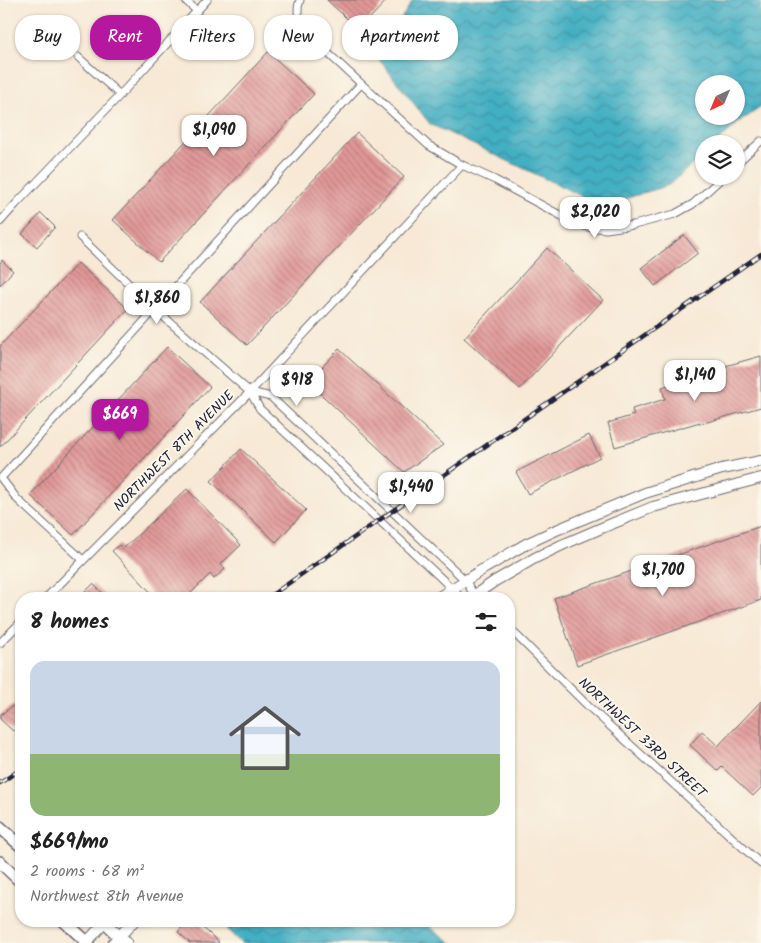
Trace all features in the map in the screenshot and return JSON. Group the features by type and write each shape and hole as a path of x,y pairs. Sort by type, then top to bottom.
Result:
{"main road":[{"path":"0,827 15,841"},
{"path":"0,862 15,876"},
{"path":"70,927 87,943"},
{"path":"109,927 120,941"}],"street":[{"path":"184,0 197,11"},
{"path":"0,222 207,0"},
{"path":"300,0 297,6 299,21 307,34 428,145 462,165 495,180 568,220 588,227 606,229 634,225 675,214 693,204 714,185"},
{"path":"80,59 120,95"},
{"path":"83,560 17,499 1,478 361,84"},
{"path":"745,156 761,141"},
{"name":"NORTHWEST 8TH AVENUE","path":"52,592 250,392 462,165"},
{"path":"80,237 156,310 250,392 260,409 456,592"},
{"path":"250,392 270,397 465,580 471,592"},
{"path":"446,592 526,544 645,493 722,470 761,461"},
{"path":"481,592 495,581 535,558 653,507 761,478"},
{"path":"0,643 15,628"},
{"name":"NORTHWEST 33RD STREET","path":"515,634 588,706 761,864"},
{"path":"87,943 101,927"},
{"path":"120,941 130,927"}],"water":[{"path":"413,0 761,0 761,107 745,118 745,75 695,75 695,125 736,125 725,135 695,135 695,162 669,185 621,200 590,200 430,124 379,60 458,60 458,15 404,15"},
{"path":"224,927 431,927 452,943 241,943"}],"building":[{"path":"327,0 387,0 373,15 343,15"},
{"path":"264,56 264,60 277,60 314,94 159,262 113,220"},
{"path":"357,133 404,177 247,345 200,302"},
{"path":"41,213 55,227 37,247 22,234"},
{"path":"684,235 698,253 655,286 641,268"},
{"path":"547,248 603,300 520,389 464,338"},
{"path":"2,260 13,271 0,285 0,263"},
{"path":"78,263 128,309 0,447 0,346"},
{"path":"167,347 210,387 73,535 30,495"},
{"path":"339,349 443,445 404,472 308,382"},
{"path":"761,356 761,407 700,424 700,422 615,447 608,423 634,415 632,409 665,399 662,387 686,379 686,377"},
{"path":"589,435 600,457 528,494 516,472"},
{"path":"241,449 306,510 276,542 211,481"},
{"path":"187,489 241,545 221,564 225,569 214,579 210,574 192,592 150,592 112,551 119,545 123,549"},
{"path":"761,526 761,600 577,665 554,598"},
{"path":"93,584 102,592 85,592"},
{"path":"761,701 761,788 753,796 722,767 718,771 690,745 702,731 718,746"},
{"path":"15,704 15,730 13,731 0,719 0,715"},
{"path":"182,927 202,927 219,942 190,943 178,932"}],"railway":[{"path":"276,592 761,254"},
{"path":"0,783 15,773"}]}
